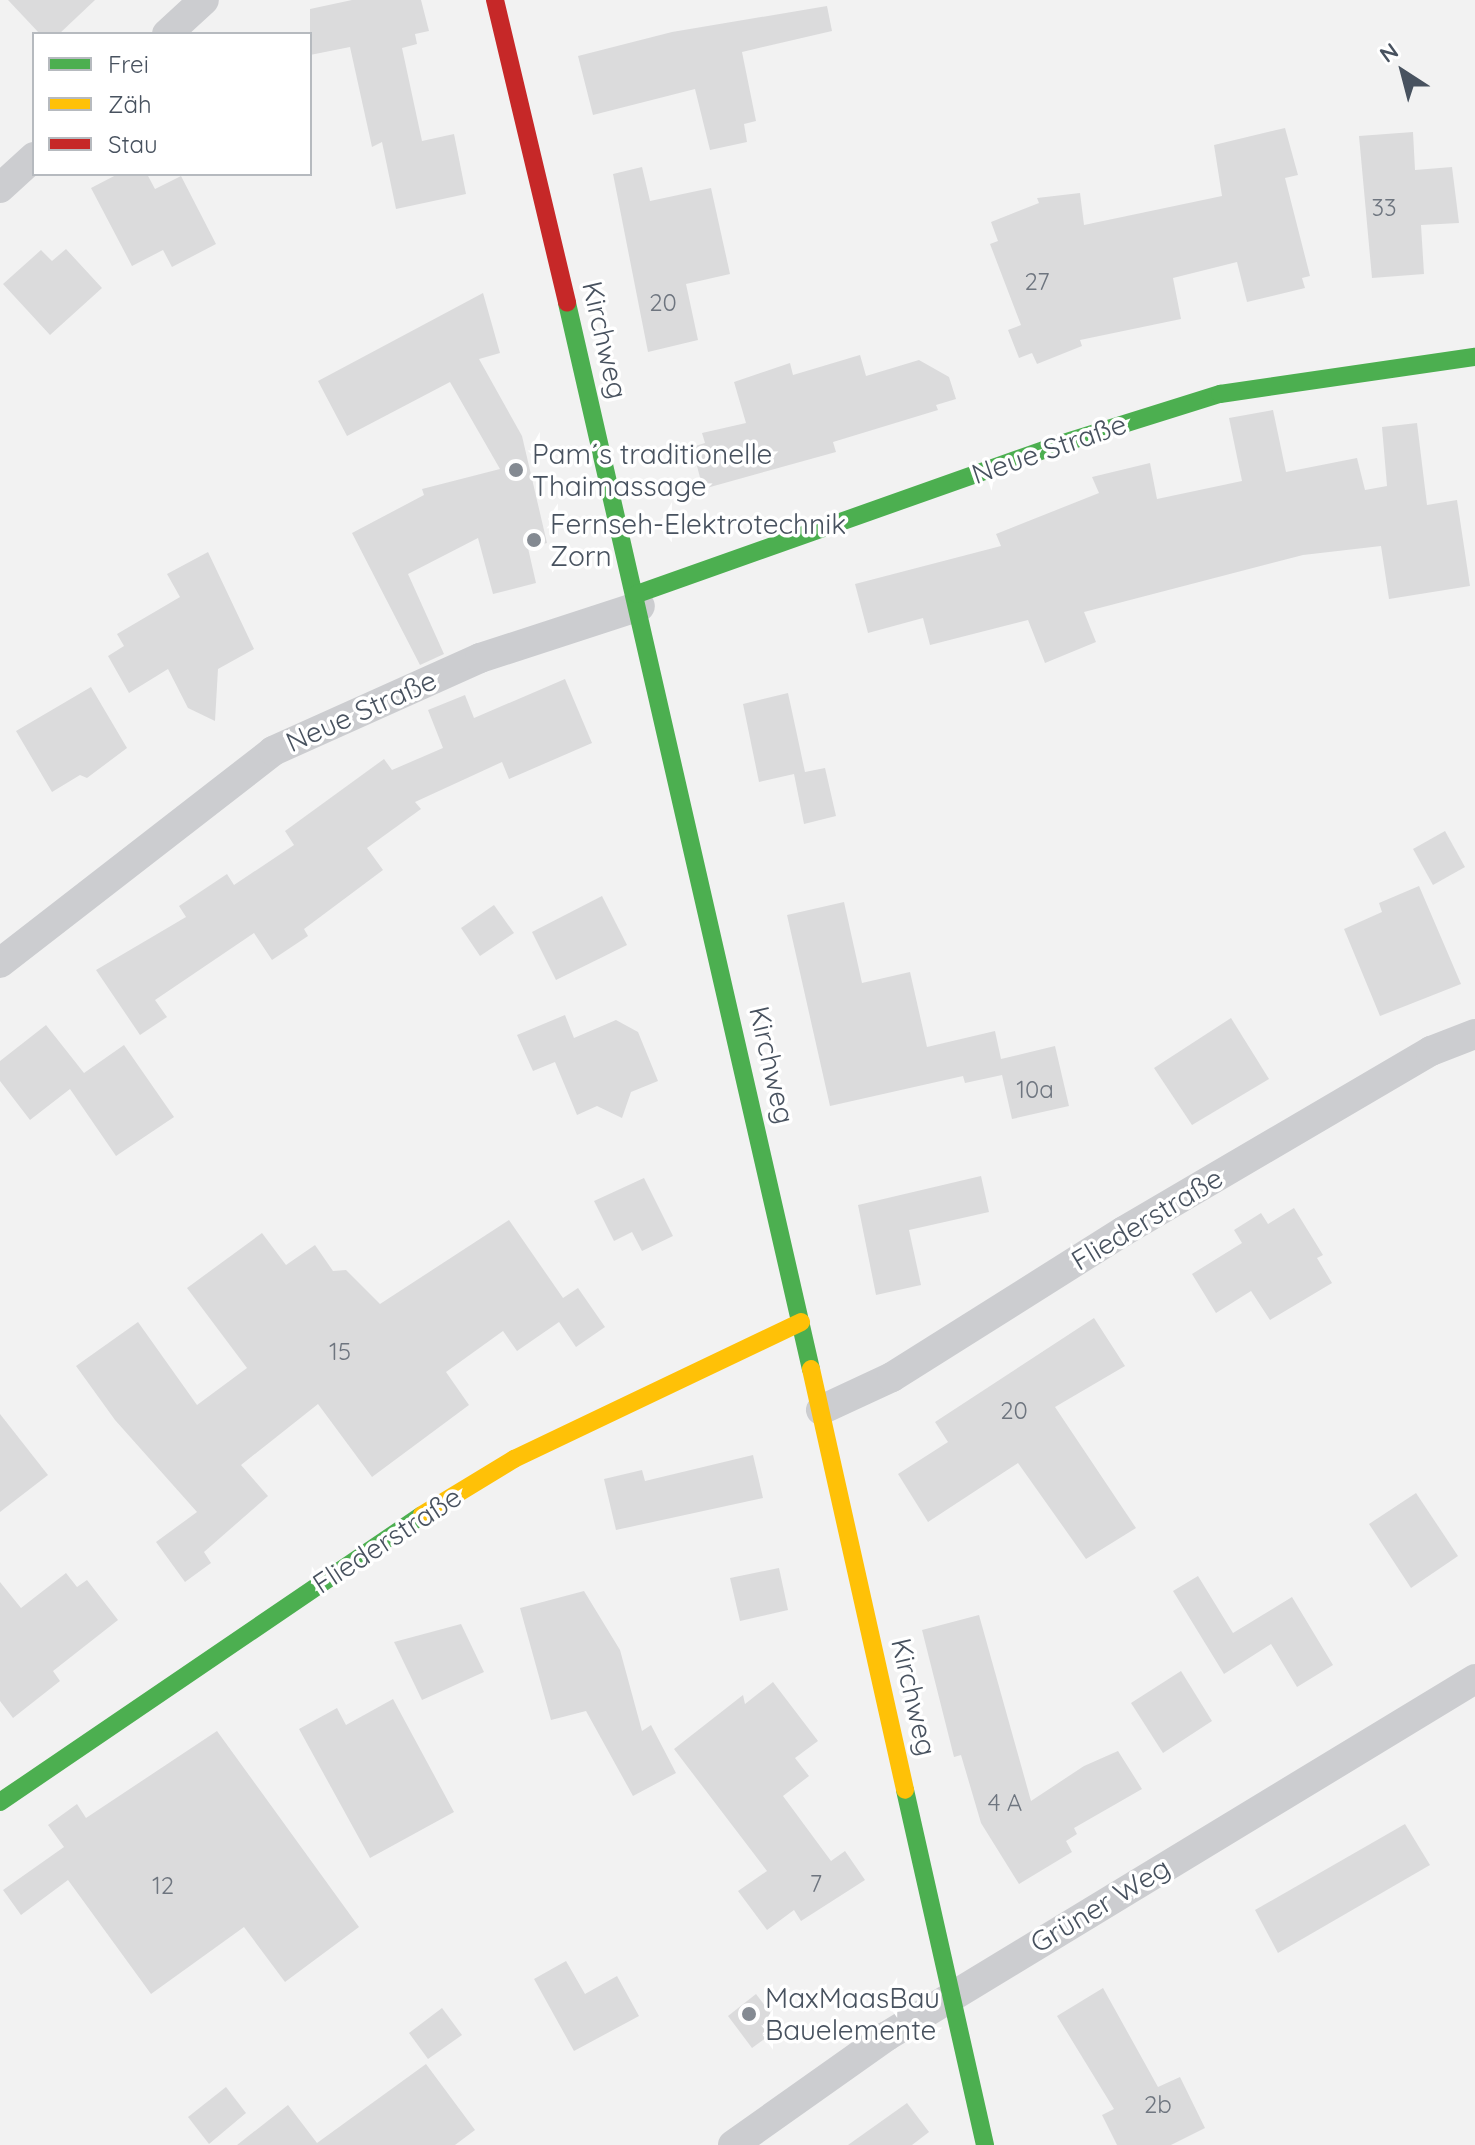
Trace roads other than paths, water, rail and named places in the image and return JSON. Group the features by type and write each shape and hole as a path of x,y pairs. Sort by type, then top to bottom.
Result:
{"street":[{"path":"169,32 204,0"},
{"name":"Kirchweg","path":"495,0 638,600 985,2145"},
{"path":"0,188 32,159"},
{"name":"Neue Straße","path":"0,963 273,751 480,658 1060,444 1220,394 1319,376 1475,357"},
{"name":"Fliederstraße","path":"821,1410 892,1377 1124,1231 1431,1051 1475,1034"},
{"name":"Fliederstraße","path":"0,1802 400,1529 514,1459 801,1322"},
{"name":"Grüner Weg","path":"733,2145 952,1996 1475,1679"}],"place":[{"name":"Pam´s traditionelle Thaimassage","path":"516,470"},
{"name":"Fernseh-Elektrotechnik Zorn","path":"534,540"},
{"name":"MaxMaasBau Bauelemente","path":"749,2014"}]}
